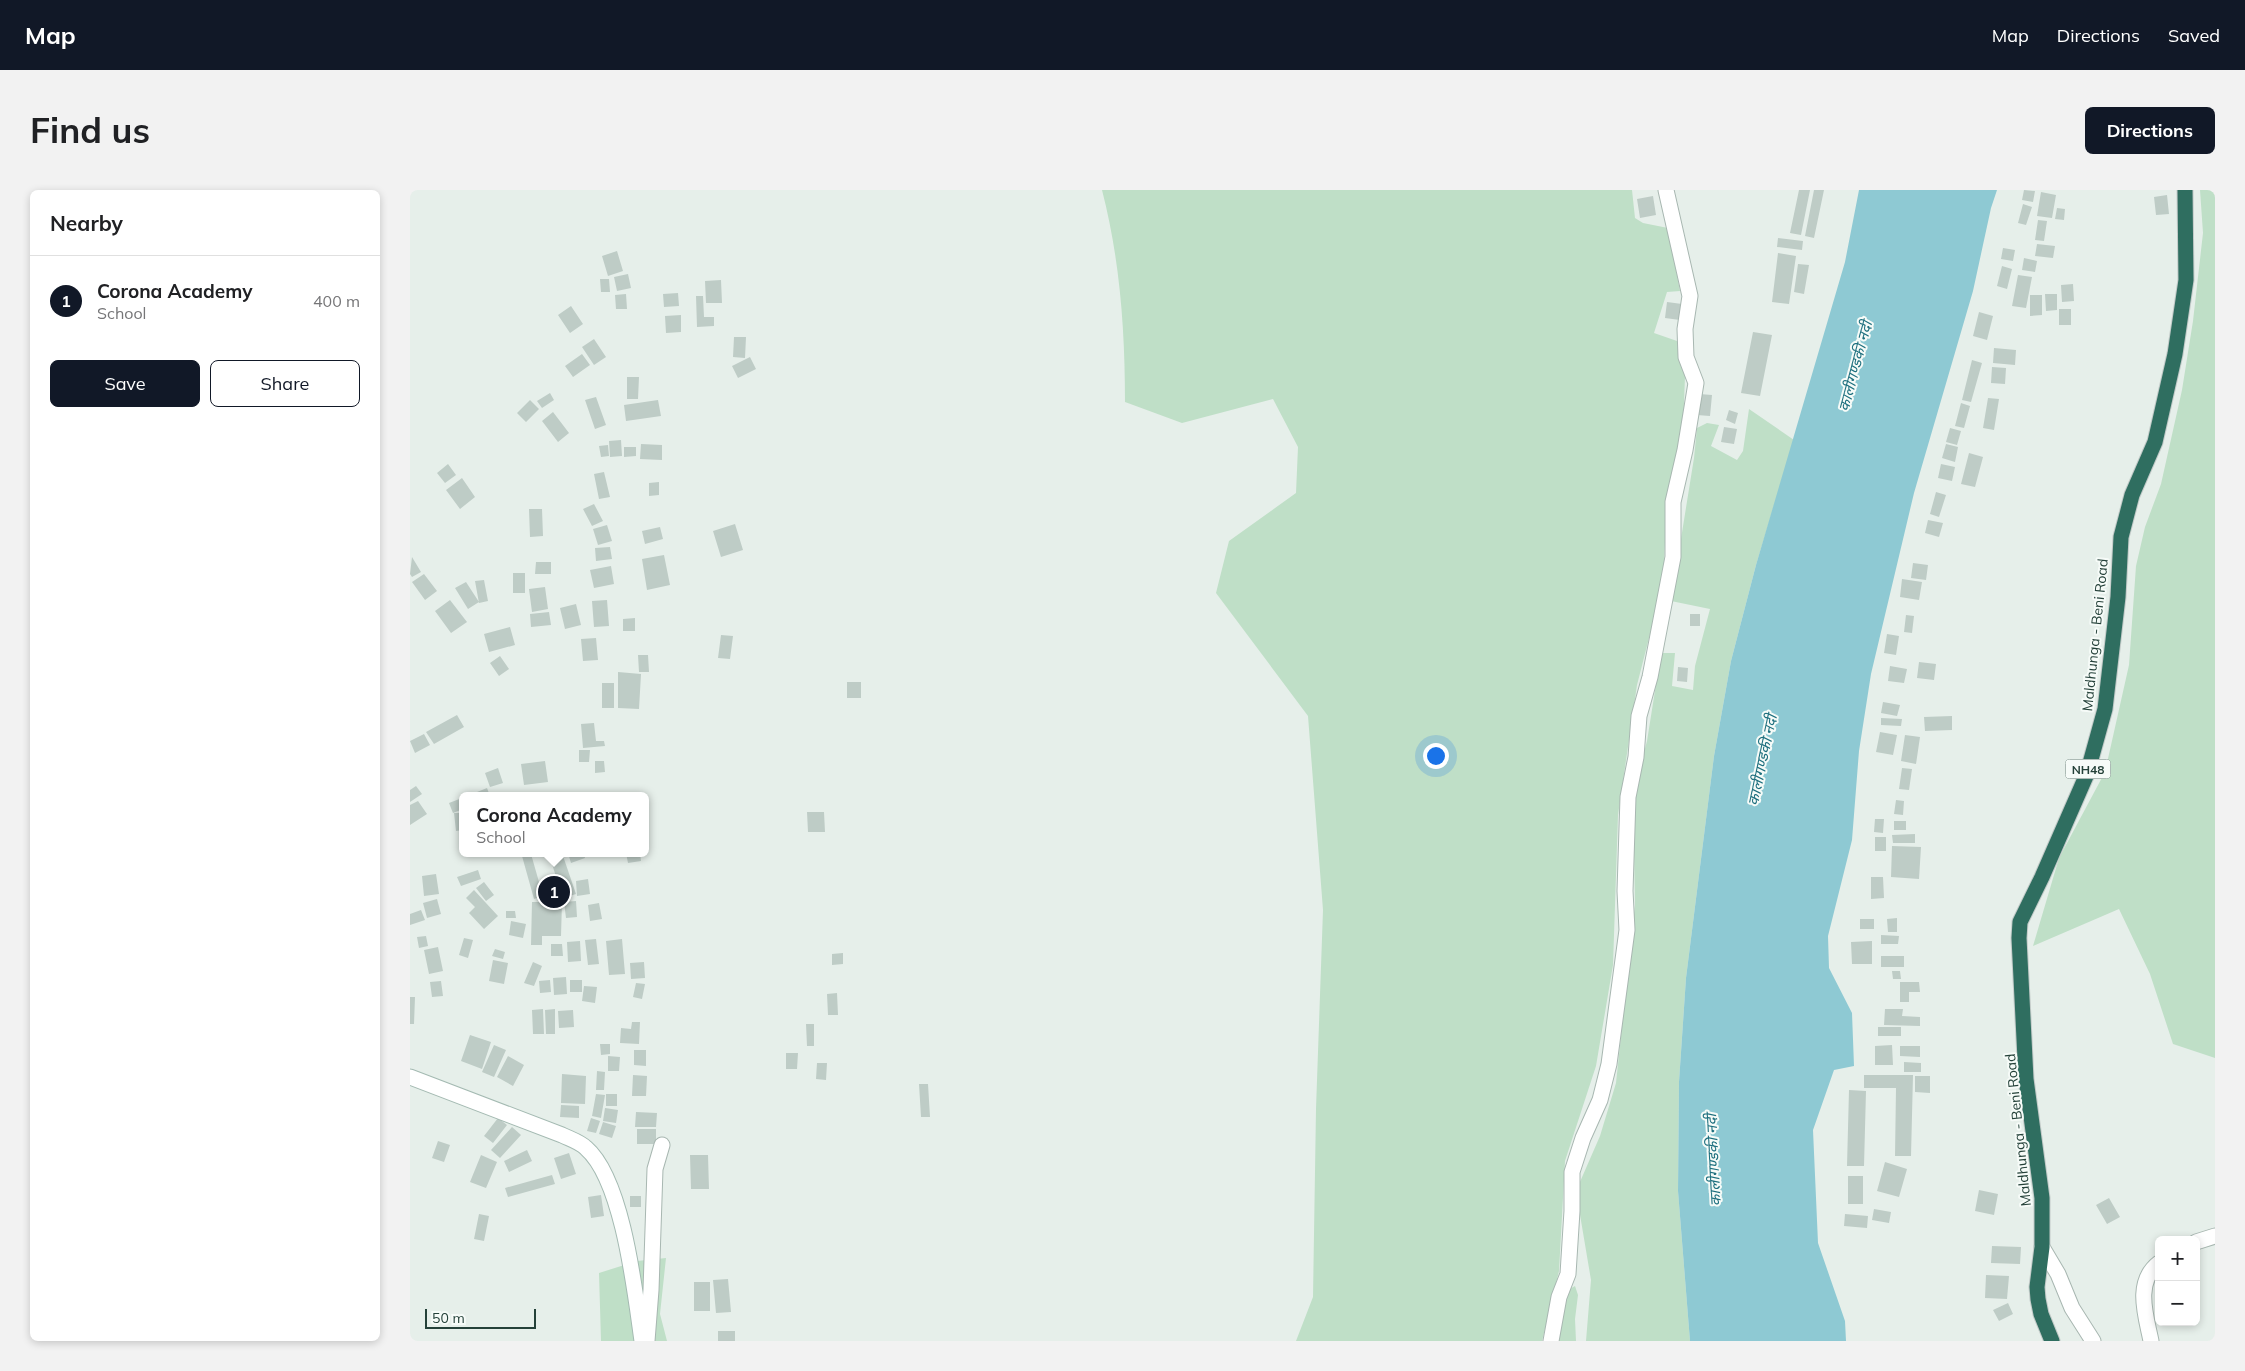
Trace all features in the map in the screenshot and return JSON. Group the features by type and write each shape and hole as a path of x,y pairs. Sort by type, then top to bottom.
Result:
{"highway":[{"name":"Maldhunga - Beni Road","path":"2052,1341 2041,1314 2037,1287 2042,1247 2042,1198 2026,1079 2019,938 2020,922 2087,774 2105,709 2118,597 2121,537 2132,495 2155,442 2175,354 2186,280 2184,190"}],"street":[{"path":"1551,1341 1560,1297 1568,1274 1571,1240 1572,1172 1583,1138 1600,1100 1608,1064 1627,930 1625,892 1628,797 1636,756 1639,716 1656,648 1672,557 1673,502 1686,450 1696,383 1686,357 1685,329 1690,296 1666,190"},
{"path":"410,1077 562,1135 586,1147 600,1164 613,1194 630,1260 642,1341"},
{"path":"647,1341 651,1290 655,1169 662,1145"},
{"path":"2200,1241 2215,1236"},
{"path":"2042,1247 2058,1274 2072,1308 2093,1341"},
{"path":"2151,1341 2143,1289 2146,1277 2155,1267"}],"green space":[{"path":"1102,190 1632,190 1635,218 1643,223 1668,228 1680,291 1667,292 1654,333 1677,341 1685,376 1683,430 1667,502 1663,583 1637,685 1618,815 1613,965 1596,1066 1565,1161 1559,1271 1542,1341 1296,1341 1313,1297 1316,1109 1323,910 1308,716 1216,593 1229,541 1296,493 1298,447 1273,399 1182,423 1125,402 1124,348 1120,295 1113,243"},
{"path":"2200,190 2215,190 2215,1058 2173,1044 2150,974 2119,909 2033,946 2059,858 2105,772 2129,665 2136,566 2145,527 2161,484 2182,390 2193,321 2203,233"},
{"path":"1749,409 1794,440 1756,565 1731,661 1714,756 1686,978 1679,1082 1678,1191 1690,1341 1586,1341 1591,1280 1576,1191 1600,1136 1616,1083 1635,905 1633,793 1647,741 1661,653 1675,653 1672,686 1693,690 1695,666 1710,609 1671,601 1697,428 1707,423 1719,425 1711,446 1737,460 1743,451"},
{"path":"666,1258 660,1314 667,1341 601,1341 599,1273 637,1261"},
{"path":"1575,1286 1578,1295 1575,1319 1576,1341 1558,1341 1568,1290"}],"water":[{"name":"कालीगण्डकी नदी","path":"1859,190 1997,190 1991,208 1973,291 1914,493 1871,674 1859,751 1852,840 1828,936 1829,968 1852,1013 1854,1066 1834,1070 1813,1130 1818,1243 1845,1321 1846,1341 1690,1341 1678,1191 1679,1082 1686,978 1714,756 1731,661 1756,565 1845,262"}],"building":[{"path":"1799,190 1810,190 1801,235 1790,233"},
{"path":"1814,190 1824,190 1814,238 1805,236"},
{"path":"2024,190 2035,191 2033,202 2022,200"},
{"path":"2041,192 2056,195 2052,218 2037,216"},
{"path":"2167,195 2169,214 2156,215 2154,197"},
{"path":"1653,196 1656,215 1640,218 1637,199"},
{"path":"2023,204 2032,207 2026,225 2018,223"},
{"path":"2057,208 2065,209 2064,220 2055,219"},
{"path":"2038,220 2047,221 2044,241 2035,240"},
{"path":"1778,238 1803,241 1802,250 1777,247"},
{"path":"2037,244 2055,246 2053,258 2035,256"},
{"path":"2003,248 2015,250 2013,261 2001,259"},
{"path":"617,251 623,271 608,276 602,256"},
{"path":"1778,253 1796,256 1789,304 1772,302"},
{"path":"2024,258 2037,261 2035,272 2022,270"},
{"path":"1798,264 1809,265 1804,294 1794,292"},
{"path":"2002,266 2012,269 2007,289 1997,286"},
{"path":"628,274 631,288 617,291 614,277"},
{"path":"2018,275 2032,277 2026,308 2012,306"},
{"path":"600,279 609,279 610,292 601,292"},
{"path":"721,280 722,303 706,303 705,281"},
{"path":"2073,284 2074,301 2062,302 2061,285"},
{"path":"678,293 679,306 664,307 663,294"},
{"path":"626,294 627,309 616,309 615,295"},
{"path":"2045,294 2057,294 2057,310 2046,311"},
{"path":"2030,295 2042,295 2042,315 2030,316"},
{"path":"696,296 703,296 704,317 714,317 714,326 697,327"},
{"path":"1667,302 1682,304 1680,320 1665,318"},
{"path":"571,306 583,324 570,333 558,315"},
{"path":"2059,309 2071,309 2071,325 2059,325"},
{"path":"1979,312 1993,316 1987,340 1973,336"},
{"path":"681,315 681,332 666,333 665,316"},
{"path":"1753,332 1772,335 1760,396 1741,393"},
{"path":"734,337 746,337 745,358 733,357"},
{"path":"594,339 606,357 594,365 582,347"},
{"path":"1994,348 2016,350 2015,365 1993,363"},
{"path":"582,354 590,365 573,377 565,366"},
{"path":"750,357 756,369 738,378 732,366"},
{"path":"1972,360 1982,363 1971,402 1962,400"},
{"path":"1992,367 2006,368 2005,384 1991,383"},
{"path":"627,377 639,377 638,399 627,399"},
{"path":"550,393 554,400 542,408 537,401"},
{"path":"1699,394 1712,395 1710,416 1697,415"},
{"path":"596,397 606,425 595,429 585,400"},
{"path":"1988,398 1999,399 1994,430 1983,428"},
{"path":"530,400 539,409 526,422 517,413"},
{"path":"658,400 661,416 626,421 624,405"},
{"path":"1961,403 1970,406 1964,428 1955,426"},
{"path":"1729,410 1738,413 1735,424 1726,420"},
{"path":"553,412 569,433 558,442 542,421"},
{"path":"1724,427 1737,429 1734,444 1721,442"},
{"path":"1950,428 1961,431 1957,445 1946,442"},
{"path":"621,440 622,456 610,457 609,441"},
{"path":"641,444 662,445 662,460 640,459"},
{"path":"1946,444 1958,447 1955,462 1942,458"},
{"path":"608,445 609,456 601,457 599,446"},
{"path":"624,447 636,447 636,456 624,457"},
{"path":"1969,453 1983,457 1975,487 1961,484"},
{"path":"448,464 456,475 445,483 437,473"},
{"path":"1941,464 1955,467 1952,481 1938,478"},
{"path":"604,472 610,497 599,499 594,474"},
{"path":"462,478 475,497 460,509 446,490"},
{"path":"659,482 659,495 649,496 649,483"},
{"path":"1936,492 1946,495 1939,517 1930,514"},
{"path":"594,504 603,521 592,526 583,509"},
{"path":"529,509 542,509 543,536 530,537"},
{"path":"1928,520 1943,523 1939,537 1925,533"},
{"path":"735,524 743,550 721,557 713,531"},
{"path":"607,525 612,541 598,545 593,529"},
{"path":"660,527 663,539 645,544 642,531"},
{"path":"610,547 612,559 596,561 595,548"},
{"path":"664,555 670,585 647,590 642,559"},
{"path":"412,557 421,572 412,577 410,574"},
{"path":"536,562 551,562 551,574 535,574"},
{"path":"1913,563 1928,565 1926,580 1911,578"},
{"path":"611,566 614,584 594,588 590,570"},
{"path":"513,573 525,573 525,593 513,593"},
{"path":"424,574 437,591 425,600 412,582"},
{"path":"1902,579 1922,582 1919,600 1900,597"},
{"path":"484,580 488,601 479,603 475,581"},
{"path":"466,582 479,602 468,609 455,588"},
{"path":"545,587 548,609 532,612 529,589"},
{"path":"450,600 467,622 451,633 435,611"},
{"path":"607,600 609,626 594,627 592,601"},
{"path":"576,604 581,625 565,629 560,608"},
{"path":"549,612 551,625 531,627 530,614"},
{"path":"1690,614 1700,614 1700,626 1690,626"},
{"path":"1906,615 1914,616 1912,633 1904,632"},
{"path":"635,618 635,631 623,631 623,619"},
{"path":"510,627 515,645 489,652 484,634"},
{"path":"1887,634 1899,636 1896,655 1884,653"},
{"path":"721,635 733,636 730,659 718,658"},
{"path":"596,638 598,660 583,661 581,639"},
{"path":"638,655 648,655 649,672 639,672"},
{"path":"500,656 509,669 499,676 490,663"},
{"path":"1919,662 1936,664 1934,680 1917,678"},
{"path":"1890,666 1907,669 1904,683 1888,681"},
{"path":"1678,667 1688,668 1687,682 1677,681"},
{"path":"618,672 641,674 639,709 618,708"},
{"path":"847,682 861,682 861,698 847,698"},
{"path":"602,683 614,683 614,708 602,708"},
{"path":"1883,702 1900,705 1897,716 1881,713"},
{"path":"457,715 464,727 434,744 426,732"},
{"path":"1952,716 1952,730 1925,731 1924,717"},
{"path":"1881,718 1902,719 1901,726 1881,725"},
{"path":"594,723 596,741 604,741 605,746 583,748 581,724"},
{"path":"1880,732 1897,735 1893,755 1876,752"},
{"path":"424,734 430,745 415,753 410,741"},
{"path":"1905,735 1920,737 1916,764 1901,761"},
{"path":"579,750 590,750 589,762 579,762"},
{"path":"545,761 548,782 524,785 521,764"},
{"path":"595,761 604,761 605,772 595,773"},
{"path":"498,768 503,783 490,787 485,773"},
{"path":"1902,768 1912,769 1909,790 1899,789"},
{"path":"416,786 422,794 410,802 410,790"},
{"path":"487,788 488,792 477,792"},
{"path":"459,799 459,811 453,813 449,803"},
{"path":"1896,800 1904,801 1903,815 1894,814"},
{"path":"418,801 427,814 410,825 410,805"},
{"path":"807,812 824,812 825,832 808,832"},
{"path":"454,813 459,813 459,831 456,831"},
{"path":"1875,819 1884,819 1883,833 1874,832"},
{"path":"1894,821 1906,821 1906,830 1894,830"},
{"path":"1915,834 1915,843 1893,843 1892,835"},
{"path":"1875,837 1886,837 1886,851 1875,851"},
{"path":"1892,846 1921,847 1919,879 1891,877"},
{"path":"522,857 532,857 543,896 534,899"},
{"path":"550,857 563,857 576,894 563,898"},
{"path":"569,857 585,857 585,858 571,863"},
{"path":"627,857 640,857 641,861 628,863"},
{"path":"478,870 481,879 461,886 457,877"},
{"path":"436,874 439,894 424,896 422,876"},
{"path":"1871,877 1883,877 1884,898 1871,899"},
{"path":"588,879 590,894 577,896 576,881"},
{"path":"484,882 494,895 486,901 476,888"},
{"path":"474,890 498,916 484,929 469,913 475,907 466,898"},
{"path":"437,899 441,914 427,918 423,903"},
{"path":"576,901 577,917 566,918 564,902"},
{"path":"532,902 562,902 561,936 542,936 542,945 531,945"},
{"path":"599,903 602,919 590,921 588,905"},
{"path":"421,910 425,920 410,925 410,914"},
{"path":"506,911 515,911 516,918 506,918"},
{"path":"1897,918 1897,932 1888,932 1887,919"},
{"path":"1860,919 1874,919 1874,929 1860,929"},
{"path":"511,921 526,924 523,938 509,935"},
{"path":"1881,935 1899,936 1898,944 1881,944"},
{"path":"426,936 428,946 419,948 417,937"},
{"path":"464,938 473,940 468,958 459,955"},
{"path":"596,939 599,964 588,965 585,940"},
{"path":"622,939 625,974 609,975 606,941"},
{"path":"580,941 581,961 568,962 567,942"},
{"path":"1872,941 1872,964 1852,964 1851,942"},
{"path":"551,944 562,944 563,956 551,956"},
{"path":"438,947 443,971 429,974 424,950"},
{"path":"495,949 505,952 503,959 492,956"},
{"path":"843,953 843,964 832,965 832,954"},
{"path":"1881,956 1904,956 1904,967 1881,967"},
{"path":"493,960 508,963 504,984 489,981"},
{"path":"533,962 542,966 534,986 524,983"},
{"path":"644,962 645,978 631,979 630,963"},
{"path":"1892,971 1900,971 1901,979 1893,979"},
{"path":"566,977 567,994 554,995 553,978"},
{"path":"550,980 551,992 540,993 539,981"},
{"path":"570,980 582,980 582,992 570,992"},
{"path":"441,981 443,996 432,997 430,982"},
{"path":"1900,982 1919,982 1920,992 1909,992 1909,1002 1900,1002"},
{"path":"636,983 645,984 642,999 633,997"},
{"path":"584,986 597,987 595,1003 582,1001"},
{"path":"837,993 838,1015 828,1015 827,994"},
{"path":"410,997 415,997 414,1024 410,1024"},
{"path":"543,1009 544,1034 533,1034 532,1010"},
{"path":"555,1009 555,1034 546,1034 545,1010"},
{"path":"1885,1009 1903,1009 1902,1016 1920,1017 1920,1026 1884,1025"},
{"path":"573,1010 574,1027 559,1028 558,1011"},
{"path":"632,1022 640,1022 639,1044 620,1043 621,1028 631,1029"},
{"path":"806,1024 814,1024 814,1046 807,1046"},
{"path":"1878,1027 1901,1027 1901,1036 1878,1036"},
{"path":"470,1035 491,1042 482,1069 461,1061"},
{"path":"600,1044 610,1044 610,1054 601,1055"},
{"path":"494,1045 506,1050 494,1077 482,1072"},
{"path":"1892,1045 1893,1065 1875,1065 1875,1046"},
{"path":"1900,1046 1920,1046 1920,1057 1900,1056"},
{"path":"634,1050 646,1050 646,1066 634,1065"},
{"path":"786,1053 798,1053 797,1069 786,1069"},
{"path":"508,1056 524,1065 513,1086 497,1077"},
{"path":"608,1056 620,1057 619,1071 608,1071"},
{"path":"1904,1062 1921,1063 1921,1072 1904,1072"},
{"path":"817,1063 827,1063 826,1080 816,1079"},
{"path":"597,1071 605,1072 604,1090 596,1090"},
{"path":"562,1074 586,1076 585,1104 561,1103"},
{"path":"633,1075 647,1076 646,1096 632,1096"},
{"path":"1864,1075 1913,1075 1911,1156 1895,1156 1896,1088 1864,1088"},
{"path":"1915,1076 1930,1076 1930,1093 1915,1092"},
{"path":"919,1084 928,1084 930,1117 921,1117"},
{"path":"1849,1090 1866,1091 1864,1166 1847,1166"},
{"path":"596,1094 605,1095 601,1118 592,1116"},
{"path":"606,1094 617,1094 617,1106 606,1106"},
{"path":"561,1105 579,1106 579,1118 560,1117"},
{"path":"605,1108 618,1110 616,1123 603,1121"},
{"path":"636,1112 657,1113 656,1127 635,1127"},
{"path":"498,1118 507,1125 493,1143 484,1136"},
{"path":"591,1118 600,1121 596,1133 587,1131"},
{"path":"603,1122 616,1126 612,1138 599,1134"},
{"path":"512,1127 521,1135 500,1158 491,1150"},
{"path":"637,1129 656,1129 656,1144 637,1144"},
{"path":"438,1141 450,1145 444,1162 432,1158"},
{"path":"527,1150 532,1161 509,1172 504,1161"},
{"path":"569,1153 576,1174 561,1179 554,1158"},
{"path":"481,1155 497,1162 486,1188 470,1182"},
{"path":"690,1155 708,1155 709,1189 691,1189"},
{"path":"1885,1162 1907,1169 1899,1197 1877,1191"},
{"path":"552,1175 555,1184 508,1197 505,1188"},
{"path":"1848,1176 1863,1176 1863,1204 1848,1204"},
{"path":"1979,1190 1998,1194 1994,1215 1975,1211"},
{"path":"601,1195 604,1216 591,1218 588,1197"},
{"path":"630,1196 641,1196 641,1207 630,1207"},
{"path":"2109,1198 2120,1217 2107,1224 2096,1205"},
{"path":"1874,1209 1891,1212 1889,1223 1872,1220"},
{"path":"479,1214 489,1216 484,1241 474,1239"},
{"path":"1845,1214 1868,1216 1867,1228 1844,1226"},
{"path":"1992,1246 2021,1247 2020,1264 1991,1263"},
{"path":"1986,1275 2009,1276 2007,1299 1985,1298"},
{"path":"728,1279 731,1312 716,1313 713,1280"},
{"path":"694,1282 710,1282 710,1311 694,1311"},
{"path":"2008,1303 2013,1314 1999,1321 1993,1310"},
{"path":"718,1331 735,1331 735,1341 718,1341"}],"place":[{"name":"Corona Academy","path":"554,892"}]}
